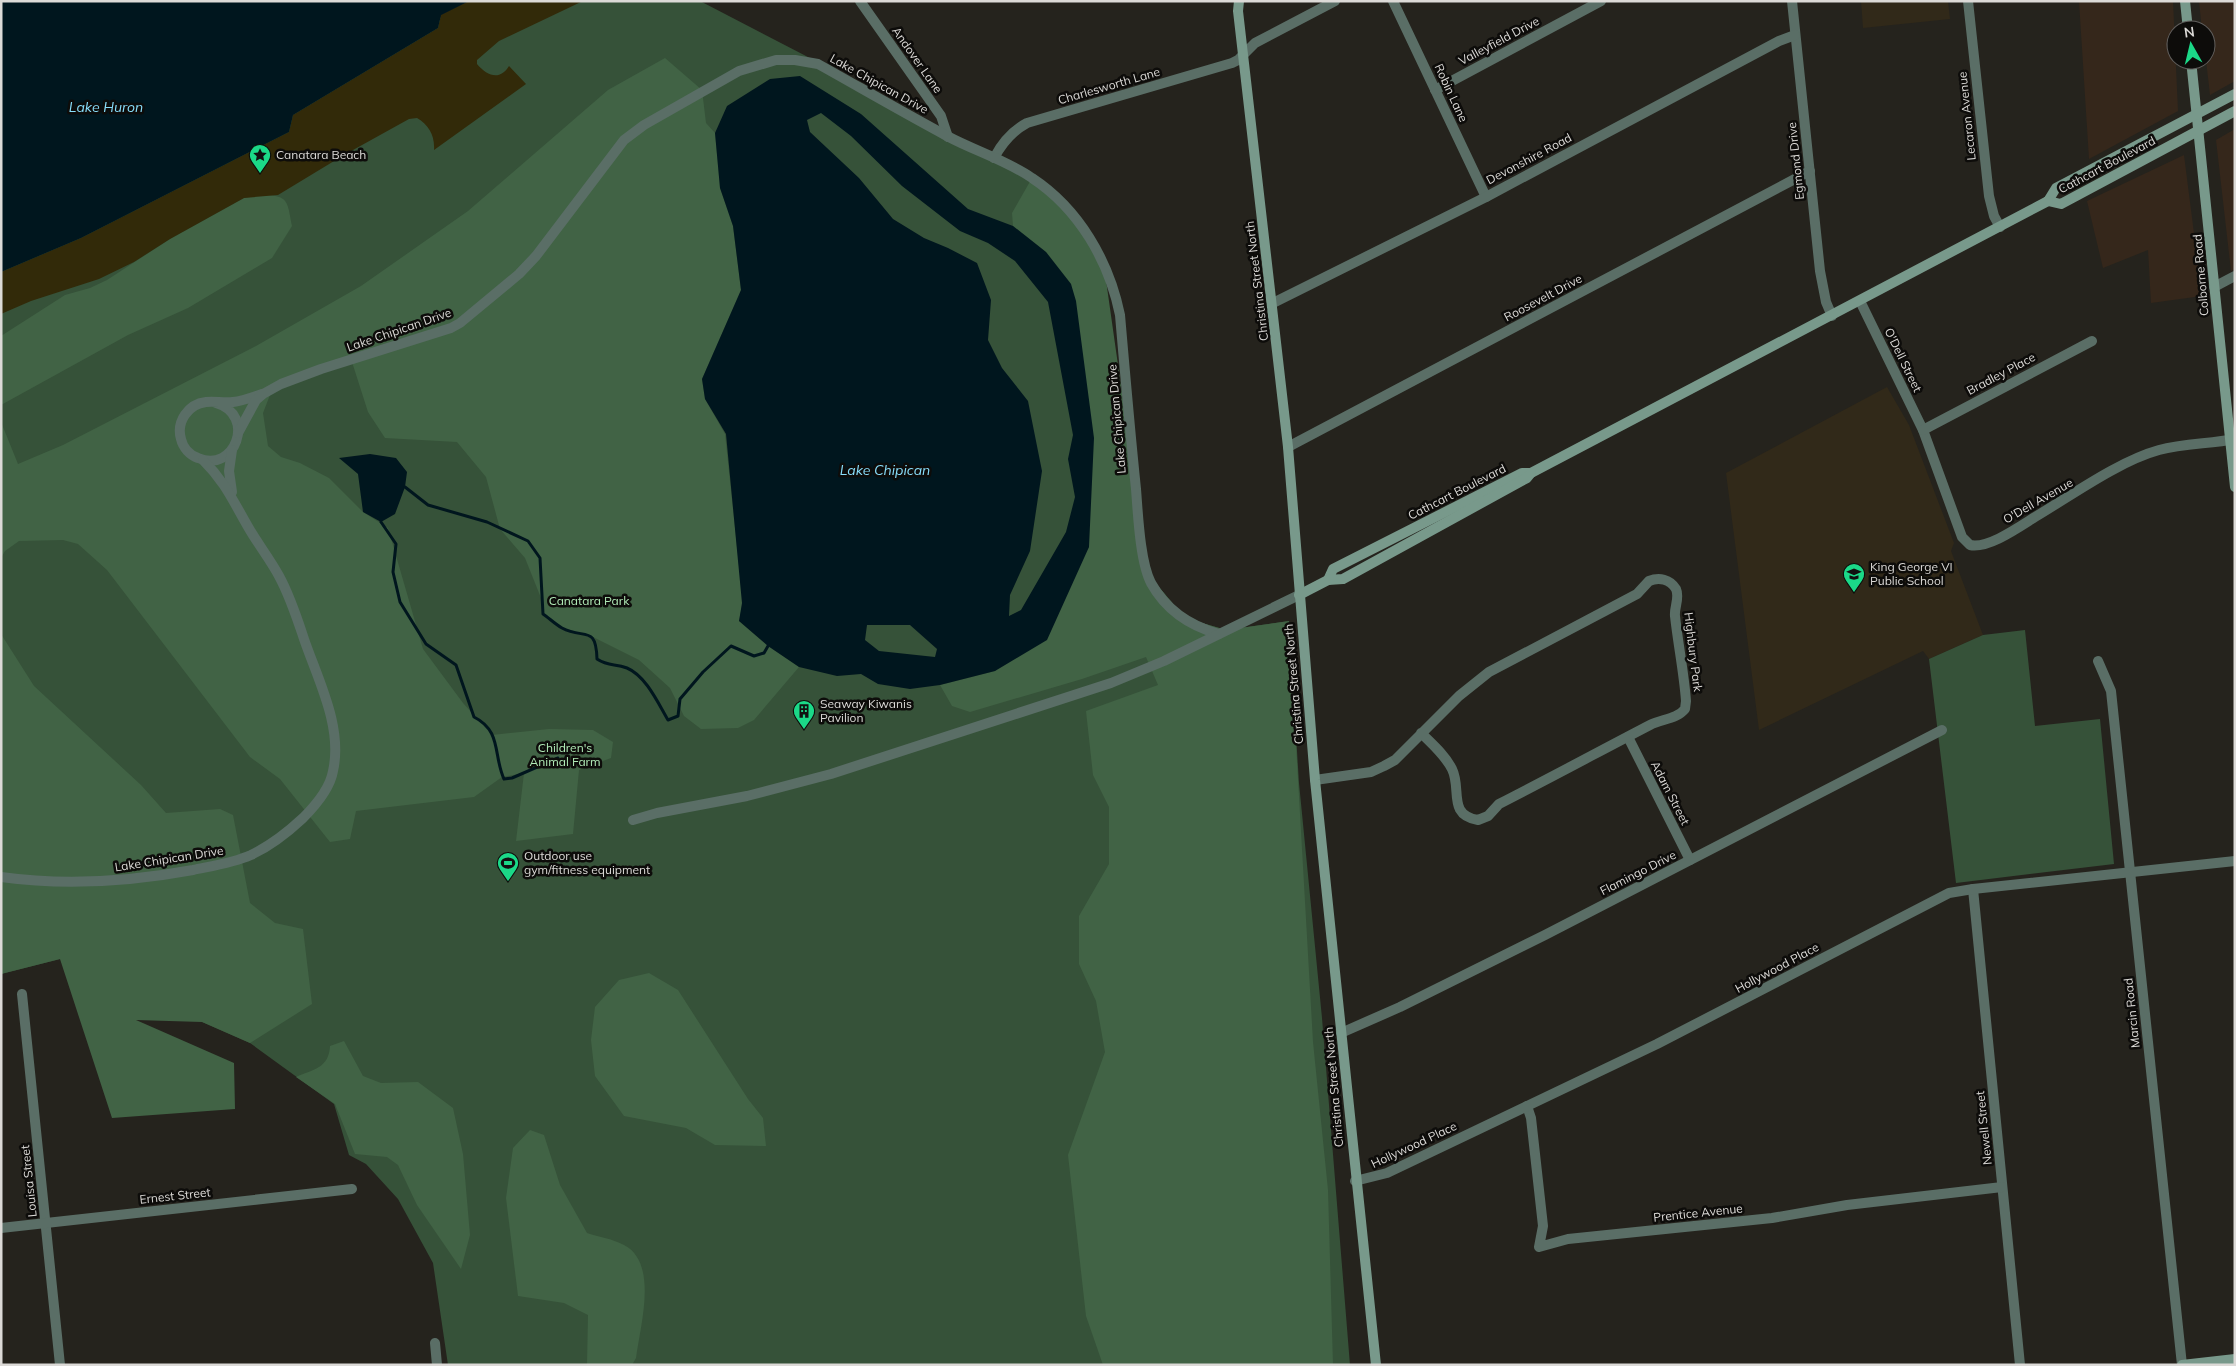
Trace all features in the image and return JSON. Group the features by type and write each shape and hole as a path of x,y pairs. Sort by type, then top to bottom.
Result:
{"main road":[{"path":"2185,1 2187,20"},
{"name":"Christina Street North","path":"1238,5 1288,447 1315,780 1355,1182 1376,1365"},
{"name":"Colborne Road","path":"2192,70 2232,440 2235,487"},
{"name":"Cathcart Boulevard","path":"1299,595 1328,580 1343,578 1527,478 1531,472 2000,227 2048,201 2056,188 2235,94"},
{"name":"Cathcart Boulevard","path":"2048,201 2061,204 2235,111"},
{"path":"2182,1365 2235,1359"}],"street":[{"name":"Andover Lane","path":"860,1 938,111 948,136"},
{"name":"Charlesworth Lane","path":"994,158 1000,147 1012,133 1027,123 1232,63 1255,43 1335,1"},
{"name":"Robin Lane","path":"1393,1 1486,196"},
{"name":"Valleyfield Drive","path":"1435,90 1601,1"},
{"name":"Egmond Drive","path":"1792,1 1820,271 1826,302 1832,316"},
{"name":"Lecaron Avenue","path":"1968,1 1989,196 1994,216 2000,227"},
{"name":"Devonshire Road","path":"1273,303 1486,196 1780,40 1795,35"},
{"name":"Lake Chipican Drive","path":"216,403 234,402 263,394 297,377 451,328 460,323 519,274 536,256 624,140 644,125 739,72 776,60 795,60 818,64 948,136 1032,178 1059,199 1097,249 1116,294 1120,315 1141,543 1150,581 1159,595 1182,619 1201,629 1219,634"},
{"name":"Roosevelt Drive","path":"1288,447 1810,171"},
{"path":"2214,287 2235,276"},
{"name":"O'Dell Street","path":"1860,301 1923,430"},
{"name":"Bradley Place","path":"1923,430 2092,341"},
{"name":"Lake Chipican Drive","path":"238,433 250,410 263,394"},
{"path":"204,402 216,403 225,407 232,414 238,425 238,433 232,450 217,460 203,460 192,455 184,447 180,436 180,426 185,415 194,406 204,402"},
{"name":"O'Dell Avenue","path":"1923,430 1962,537 1975,546 1983,545 2010,532 2120,466 2158,450 2197,442 2232,440"},
{"name":"Lake Chipican Drive","path":"232,450 229,471 233,496"},
{"name":"Lake Chipican Drive","path":"1,877 46,882 101,882 170,874 228,863 266,847 295,825 323,794 333,771 335,758 334,734 327,706 287,593 272,563 247,525 233,496 203,460"},
{"name":"Highbury Park","path":"1315,780 1370,772 1395,760 1422,733 1460,696 1488,672 1637,594 1649,581 1663,579 1673,585 1678,593 1674,612 1686,705 1685,709 1678,715 1659,720 1499,804 1488,816 1478,820 1467,816 1459,809 1456,801 1456,784 1452,769 1422,733"},
{"path":"633,820 657,813 756,794 858,766 1054,700 1111,683 1164,662 1299,595"},
{"name":"Marcin Road","path":"2098,661 2111,691 2182,1365"},
{"name":"Flamingo Drive","path":"1341,1032 1432,992 1942,730"},
{"name":"Adam Street","path":"1628,737 1690,860"},
{"name":"Hollywood Place","path":"1355,1182 1387,1173 1673,1035 1942,896 1973,889 2235,861"},
{"name":"Newell Street","path":"1973,889 2020,1365"},
{"name":"Louisa Street","path":"22,994 60,1365"},
{"name":"Prentice Avenue","path":"1527,1106 1531,1118 1543,1226 1539,1247 1568,1239 1772,1218 1847,1205 2002,1187"},
{"name":"Ernest Street","path":"1,1228 352,1189"},
{"path":"435,1342 437,1365"}],"shaded area":[{"path":"1861,1 1948,1 1950,19 1863,28"},
{"path":"2079,1 2173,1 2174,20 2166,20 2166,70 2176,70 2178,111 2089,159"},
{"path":"2199,1 2235,1 2235,81 2210,95 2207,70 2216,70 2216,20 2201,20"},
{"path":"2235,129 2235,269 2231,271 2216,140"},
{"path":"2184,155 2202,296 2151,303 2148,250 2103,268 2087,201"},
{"name":"King George VI Public School","path":"1887,387 1909,425 1954,543 1951,551 1983,635 1929,659 1923,651 1759,730 1726,473"}],"green space":[{"name":"Canatara Park","path":"469,1 700,1 1032,178 1075,218 1143,542 1153,580 1185,618 1226,630 1289,621 1299,783 1322,1018 1350,1365 448,1365 433,1263 398,1199 366,1164 349,1155 334,1104 250,1043 60,959 1,974 1,272"},
{"name":"Children's Animal Farm","path":"665,58 702,90 706,123 715,133 720,188 733,226 741,290 702,379 705,399 725,434 743,603 739,621 768,646 799,667 754,720 738,728 701,729 684,716 670,688 639,660 591,636 563,628 543,614 541,598 525,558 500,529 486,477 457,442 385,438 368,412 352,362 291,382 270,395 263,413 268,446 281,457 300,463 329,478 363,512 388,528 423,649 463,703 492,735 549,729 593,730 613,742 611,758 579,770 573,834 516,841 524,773 502,777 474,797 356,811 350,839 330,842 280,779 250,757 107,570 78,544 63,540 19,541 5,551 1,558 1,422 18,464 63,445 256,346 361,286 468,211 608,90"},
{"path":"1032,178 1075,218 1105,273 1143,542 1153,580 1185,618 1226,630 1289,621 1313,1042 1328,1190 1333,1365 1103,1365 1086,1316 1068,1155 1105,1052 1096,1001 1079,964 1079,916 1109,864 1109,807 1093,775 1086,711 1158,685 1146,657 1082,679 970,712 952,706 940,685 995,671 1089,547 1071,284 1046,252 1013,226 1012,213"},
{"path":"261,195 277,196 286,202 292,226 272,258 188,308 128,335 1,405 1,336 65,295 90,288 107,280 170,239 244,198"},
{"path":"2025,630 2035,726 2100,719 2114,864 1956,883 1929,659 1983,635"},
{"path":"1,634 34,686 141,785 166,813 220,809 233,815 250,903 275,923 303,929 312,1004 250,1043 202,1022 136,1020 234,1063 235,1109 112,1118 60,959 1,974"},
{"path":"649,973 678,990 748,1099 763,1118 766,1146 715,1145 686,1128 624,1116 595,1076 591,1040 595,1007 619,980"},
{"path":"344,1041 363,1076 381,1083 418,1082 453,1108 463,1154 470,1235 461,1269 417,1205 398,1165 387,1157 355,1154 335,1104 296,1077 319,1067 327,1059 330,1046"},
{"path":"530,1130 544,1135 560,1185 587,1233 624,1245 635,1254 641,1266 645,1297 636,1358 632,1365 587,1365 588,1315 564,1303 518,1296 506,1198 513,1148"}],"sand":[{"name":"Canatara Beach","path":"469,1 583,1 499,41 477,60 477,64 481,68 493,75 502,74 509,66 526,84 434,150 432,136 428,128 417,118 409,119 278,195 244,198 170,239 134,262 99,279 31,301 1,314 1,272 81,238 289,132 293,115 438,28 441,15"}],"water":[{"name":"Lake Huron","path":"1,1 469,1 441,15 438,28 293,115 289,132 81,238 1,272"},
{"name":"Lake Chipican","path":"800,76 861,114 968,209 1013,226 1046,252 1071,284 1076,301 1094,438 1089,547 1047,640 995,671 940,685 910,689 878,684 861,674 837,676 799,667 768,646 739,621 742,603 726,434 705,399 702,379 741,290 733,226 720,188 715,133 727,106 770,79","holes":["821,113 851,136 902,186 960,231 988,243 1015,261 1048,302 1073,435 1068,459 1075,497 1066,532 1021,610 1009,616 1010,595 1030,551 1042,471 1028,401 1002,368 988,340 991,300 977,263 924,238 893,219 859,178 810,132 807,120","867,625 910,625 937,649 935,657 879,651 865,640"]},
{"path":"370,454 396,458 407,472 405,487 395,514 381,522 363,512 358,474 339,458"}],"waterway":[{"path":"405,487 428,505 487,522 528,541 540,558 543,614 562,628 591,637 596,648 597,659 605,663 627,668 640,677 646,683 668,720 678,716 680,699 703,672 731,646 754,656 764,653 768,646"},
{"path":"381,522 396,544 393,572 400,602 426,644 456,665 474,717 483,723 493,736 504,779 512,778 558,758"}],"place":[{"name":"Canatara Beach","path":"260,174"},
{"name":"King George VI Public School","path":"1854,593"},
{"name":"Seaway Kiwanis Pavilion","path":"804,730"},
{"name":"Outdoor use gym/fitness equipment","path":"508,882"}]}
